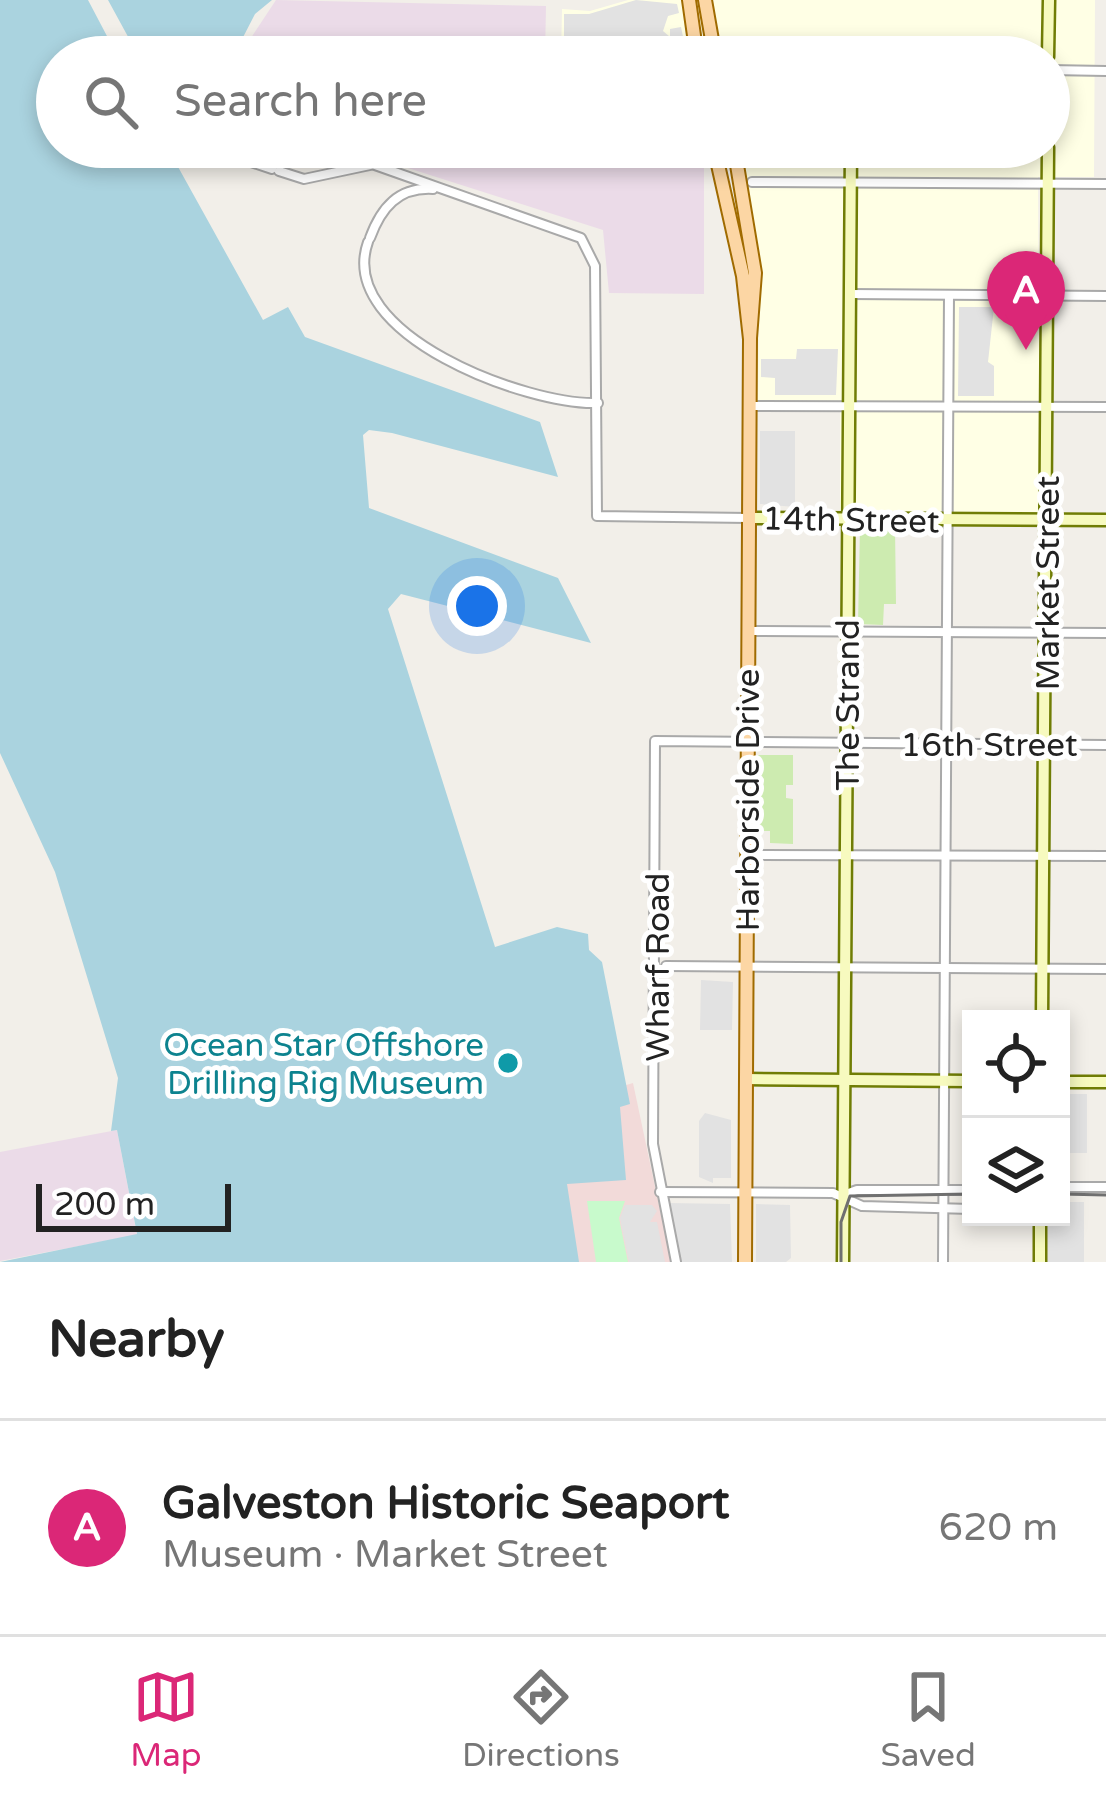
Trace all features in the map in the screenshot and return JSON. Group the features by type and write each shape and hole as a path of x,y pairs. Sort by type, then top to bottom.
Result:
{"main road":[{"path":"689,0 694,36"},
{"path":"691,19 705,7"},
{"name":"Harborside Drive","path":"719,168 743,276 750,339"},
{"name":"Harborside Drive","path":"738,168 755,273 749,406 746,1262"}],"street":[{"path":"1048,36 1049,0"},
{"path":"1070,70 1106,71"},
{"path":"269,168 304,179 356,168"},
{"path":"379,168 567,231 590,251 596,266 598,403 569,404 441,357 385,317 367,293 362,273 369,240 384,207 418,188 444,190"},
{"name":"The Strand","path":"843,1262 850,168"},
{"name":"Market Street","path":"1042,1010 1048,168"},
{"path":"752,182 1106,184"},
{"path":"850,295 1106,296"},
{"path":"943,1262 949,295"},
{"name":"14th Street","path":"598,403 597,516 1106,520"},
{"path":"749,406 1106,407"},
{"path":"748,631 1106,633"},
{"name":"16th Street","path":"656,741 1106,745"},
{"name":"Wharf Road","path":"656,741 653,1144 676,1262"},
{"path":"747,855 1106,856"},
{"path":"666,966 1106,969"},
{"path":"746,1079 962,1081"},
{"path":"1070,1082 1106,1082"},
{"path":"1070,1187 1106,1187"},
{"path":"842,1196 857,1190 962,1190"},
{"path":"660,1192 842,1196 862,1206 962,1209"},
{"path":"1040,1226 1040,1262"}],"shaded area":[{"path":"276,0 546,6 545,36 252,36"},
{"path":"628,0 1095,0 1094,177 1038,177 1040,514 840,513 840,401 758,400 759,270 745,168 1070,168 1070,36 561,36 562,9 590,11"},
{"path":"636,0 677,4 679,13 668,16 663,31 669,36 564,36 564,14 589,14"},
{"path":"681,27 683,36 670,36 670,29"},
{"path":"408,168 704,168 704,294 609,293 603,230"},
{"path":"959,307 994,307 988,362 994,366 994,396 958,396"},
{"path":"797,349 838,349 836,395 775,395 775,378 761,377 761,359 796,359"},
{"path":"760,431 795,431 795,507 760,504"},
{"path":"701,980 733,982 732,1030 700,1030"},
{"path":"633,1083 671,1262 558,1262 552,1107"},
{"path":"1070,1094 1087,1094 1087,1153 1070,1153"},
{"path":"705,1113 731,1120 731,1178 713,1178 713,1183 699,1177 699,1121"},
{"path":"117,1130 137,1235 0,1261 0,1152"},
{"path":"1070,1202 1084,1202 1084,1262 1047,1262 1048,1226 1070,1226"},
{"path":"669,1203 730,1204 732,1262 681,1262"},
{"path":"756,1204 790,1205 791,1258 786,1262 756,1262"},
{"path":"625,1205 652,1205 657,1211 650,1222 657,1222 665,1262 629,1262 620,1218"}],"green space":[{"path":"860,527 895,527 896,604 884,604 883,625 858,624"},
{"path":"758,755 793,755 793,785 786,785 786,798 793,799 793,844 770,843 770,831 758,831"},
{"path":"587,1201 625,1201 619,1218 628,1262 596,1262"}],"water":[{"path":"0,0 88,0 107,36 36,36 36,168 179,168 263,320 288,307 305,337 540,422 558,477 392,433 369,430 363,435 369,508 558,578 591,643 401,594 388,609 495,947 557,927 588,934 589,950 602,962 630,1104 620,1107 626,1180 567,1184 579,1262 0,1262 137,1234 117,1130 111,1131 118,1078 55,872 0,753"},
{"path":"108,0 272,0 255,14 244,36 128,36"}],"tram line":[{"path":"841,1262 841,1222 850,1196 962,1194"},
{"path":"1070,1194 1106,1195"}],"place":[{"name":"Galveston Historic Seaport","path":"1026,350"},
{"name":"Ocean Star Offshore Drilling Rig Museum","path":"508,1063"}]}
